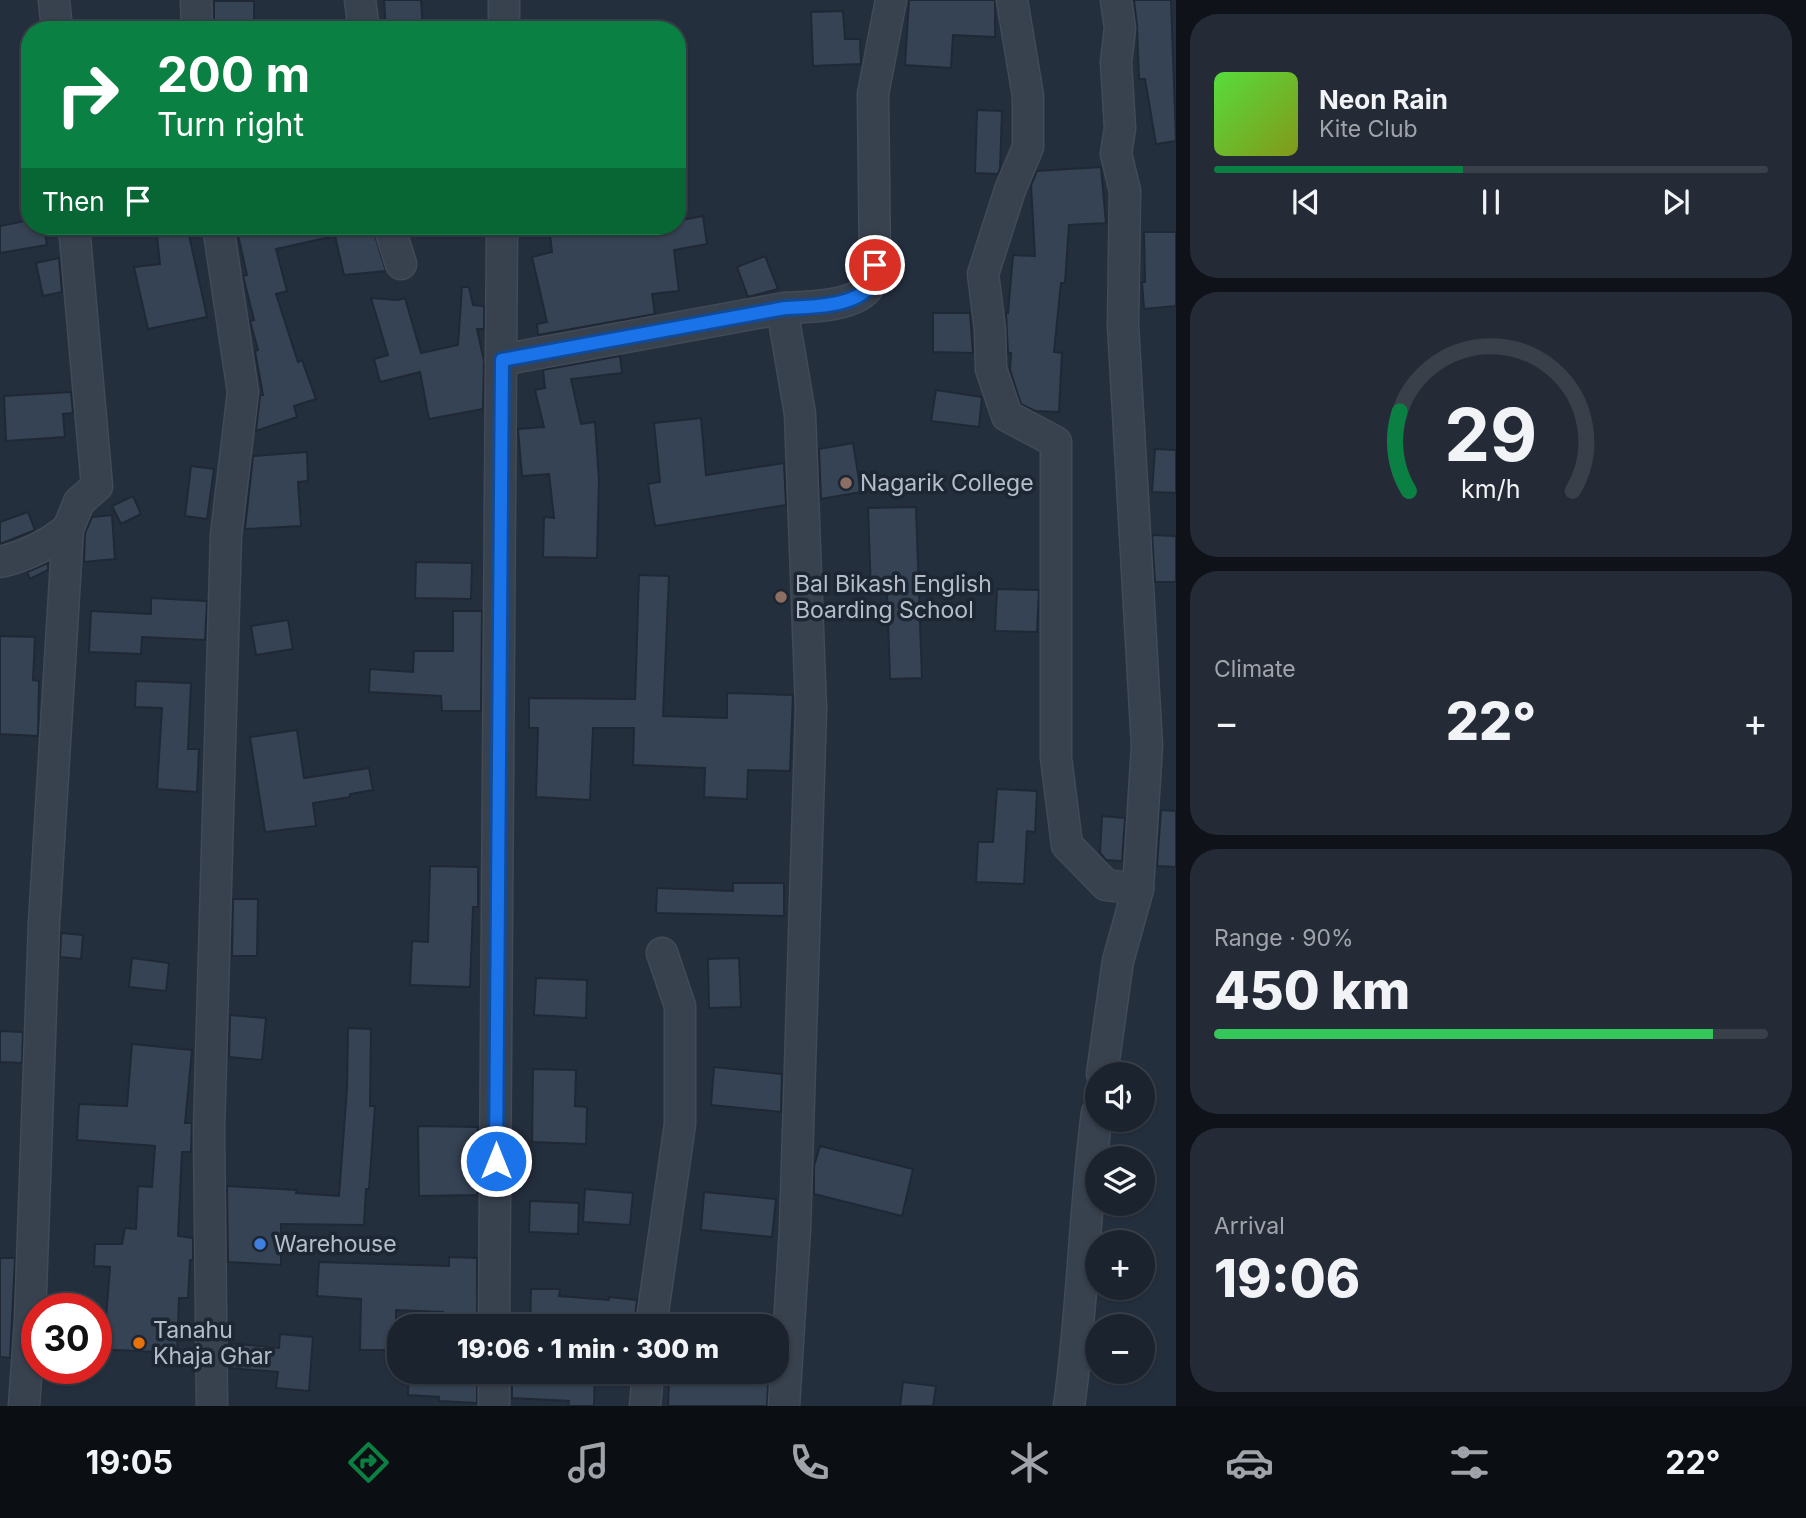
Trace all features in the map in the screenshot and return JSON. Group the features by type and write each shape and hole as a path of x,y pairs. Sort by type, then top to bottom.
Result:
{"street":[{"path":"54,0 56,21"},
{"path":"196,0 197,21"},
{"path":"360,0 363,21"},
{"path":"504,0 504,21"},
{"path":"502,360 785,308 828,305 858,296 869,286 875,265 873,94 891,0"},
{"path":"1012,0 1028,96 1028,147 1010,190 983,274 990,329 991,369 1007,416 1056,442 1056,758 1067,845 1106,885 1138,890"},
{"path":"1104,1062 1118,961 1138,890 1147,746 1123,325 1125,191 1116,154 1120,128 1116,62 1120,28 1116,0"},
{"path":"24,1406 30,1320 44,923 68,529 79,502 97,486 75,235"},
{"path":"212,1406 209,1130 226,535 243,393 219,235"},
{"path":"392,235 401,264"},
{"path":"494,1314 502,235"},
{"path":"784,1406 795,1229 811,709 800,415 785,327 785,308"},
{"path":"0,562 21,558 68,529"},
{"path":"653,1314 680,1124 680,1006 662,953"},
{"path":"1069,1406 1075,1366 1095,1132"},
{"path":"494,1384 494,1406"},
{"path":"645,1406 647,1384"}],"building":[{"path":"384,0 421,0 422,21 385,21"},
{"path":"909,0 995,0 995,37 953,35 951,68 905,65"},
{"path":"1134,0 1171,0 1176,141 1156,144 1145,79 1139,79"},
{"path":"214,1 254,1 254,21 214,21"},
{"path":"843,11 845,39 860,39 861,64 813,66 811,12"},
{"path":"977,110 1002,111 998,174 975,173"},
{"path":"1101,167 1106,223 1069,225 1065,283 1061,283 1054,352 1062,353 1059,412 1035,411 1021,404 1010,370 1011,353 1008,353 1006,313 1013,255 1035,256 1031,185 1037,171"},
{"path":"703,216 707,244 674,250 679,291 652,294 655,314 538,335 537,324 547,322 532,257 552,252 550,235 686,235 686,219"},
{"path":"21,222 21,235 45,235 47,245 0,253 0,226"},
{"path":"1144,232 1176,232 1176,306 1144,309"},
{"path":"157,235 189,235 207,317 148,329 134,267 160,264"},
{"path":"238,235 375,235 386,271 344,275 335,236 276,249 287,291 276,294 298,362 302,360 316,399 294,406 297,417 256,431 260,395 263,395 255,351 258,350 250,321 254,320 243,276 247,275"},
{"path":"765,256 778,289 748,297 737,267"},
{"path":"59,258 62,292 43,296 36,263"},
{"path":"462,287 469,287 473,305 484,306 484,329 477,329 484,361 483,409 429,419 420,372 380,382 374,359 388,355 371,298 405,298 421,353 458,345"},
{"path":"933,313 970,313 973,353 933,352"},
{"path":"620,356 622,373 571,379 581,424 595,422 599,480 597,558 543,557 544,517 554,518 549,474 522,476 518,429 544,427 535,390 545,388 543,370"},
{"path":"936,390 982,397 979,427 931,421"},
{"path":"71,392 73,413 63,414 65,437 6,441 4,396"},
{"path":"701,418 706,475 784,463 786,505 655,526 648,484 660,482 654,423"},
{"path":"853,443 861,492 821,499 819,449"},
{"path":"1155,449 1176,450 1176,493 1152,492"},
{"path":"307,452 308,481 298,482 301,526 245,529 253,456"},
{"path":"191,466 214,469 207,519 185,516"},
{"path":"133,496 141,514 121,524 112,506"},
{"path":"916,507 922,678 890,679 887,592 871,592 868,508"},
{"path":"28,512 35,530 0,544 0,522"},
{"path":"112,515 115,559 84,562 85,533 92,517"},
{"path":"1152,535 1176,536 1176,582 1155,582"},
{"path":"416,562 472,563 471,599 415,598"},
{"path":"48,563 48,570 30,579 27,572"},
{"path":"639,575 669,576 663,716 727,718 727,693 793,695 790,771 748,770 747,799 704,797 705,768 633,765 634,728 593,728 590,800 536,797 538,728 529,728 529,698 635,699"},
{"path":"997,589 1039,590 1037,632 995,631"},
{"path":"151,598 207,601 205,640 142,637 141,654 89,652 91,611 151,614"},
{"path":"453,611 482,611 481,711 442,711 441,696 369,692 370,669 413,672 414,651 453,651"},
{"path":"288,620 293,649 256,655 251,626"},
{"path":"0,636 35,637 33,680 39,681 38,736 0,734"},
{"path":"136,681 191,683 188,749 199,749 197,792 157,789 162,708 135,707"},
{"path":"297,730 304,778 369,768 373,790 313,803 316,826 265,832 250,737"},
{"path":"997,789 1037,791 1035,832 1027,831 1024,884 976,882 978,842 993,842"},
{"path":"1161,810 1176,811 1176,867 1157,866"},
{"path":"1102,816 1125,818 1122,861 1106,860 1100,853"},
{"path":"430,866 478,867 478,907 473,907 470,987 410,985 412,941 428,942"},
{"path":"733,883 784,883 784,916 656,913 657,888 733,891"},
{"path":"233,899 258,899 257,956 232,956"},
{"path":"61,933 83,935 81,959 60,957"},
{"path":"132,958 169,963 166,991 129,987"},
{"path":"739,958 741,1007 709,1008 708,959"},
{"path":"536,978 587,980 586,1018 534,1015"},
{"path":"230,1015 266,1018 262,1060 229,1057"},
{"path":"348,1028 371,1029 370,1106 375,1106 364,1225 281,1224 281,1265 228,1262 227,1186 297,1190 296,1193 339,1196 347,1088"},
{"path":"0,1031 23,1032 22,1063 0,1062"},
{"path":"132,1044 192,1050 185,1123 192,1123 191,1152 182,1152 178,1236 193,1238 193,1260 190,1260 188,1298 179,1298 177,1353 112,1350 112,1293 108,1293 110,1267 94,1266 95,1244 122,1244 125,1228 136,1229 138,1186 152,1187 155,1146 77,1140 79,1104 127,1106"},
{"path":"714,1067 782,1074 781,1112 711,1105"},
{"path":"533,1069 576,1070 575,1106 587,1107 586,1144 532,1142"},
{"path":"418,1126 478,1127 477,1195 419,1196"},
{"path":"820,1146 913,1169 902,1216 814,1194 814,1166"},
{"path":"585,1189 633,1193 630,1225 583,1222"},
{"path":"704,1192 776,1199 772,1237 701,1230"},
{"path":"530,1201 579,1203 578,1234 529,1232"},
{"path":"449,1257 477,1258 477,1314 396,1310 396,1314 387,1314 387,1350 360,1350 361,1299 317,1296 319,1262 449,1266"},
{"path":"0,1258 15,1258 10,1358 0,1357"},
{"path":"531,1289 560,1289 559,1296 637,1300 635,1314 530,1314"},
{"path":"280,1334 313,1337 309,1391 276,1388 278,1372 229,1368 229,1343 279,1348"},
{"path":"903,1382 936,1386 933,1406 900,1406"},
{"path":"408,1384 477,1384 477,1403 439,1401 439,1397 408,1395"},
{"path":"512,1384 595,1384 594,1406 568,1406 569,1401 512,1398"},
{"path":"669,1384 768,1384 767,1406 668,1406"}],"place":[{"name":"Nagarik College","path":"846,483"},
{"name":"Bal Bikash English Boarding School","path":"781,597"},
{"name":"Warehouse","path":"260,1244"},
{"name":"Tanahu Khaja Ghar","path":"139,1343"}],"route":[{"path":"496,1161 502,360 785,308 828,305 858,296 869,286 875,265"}]}
